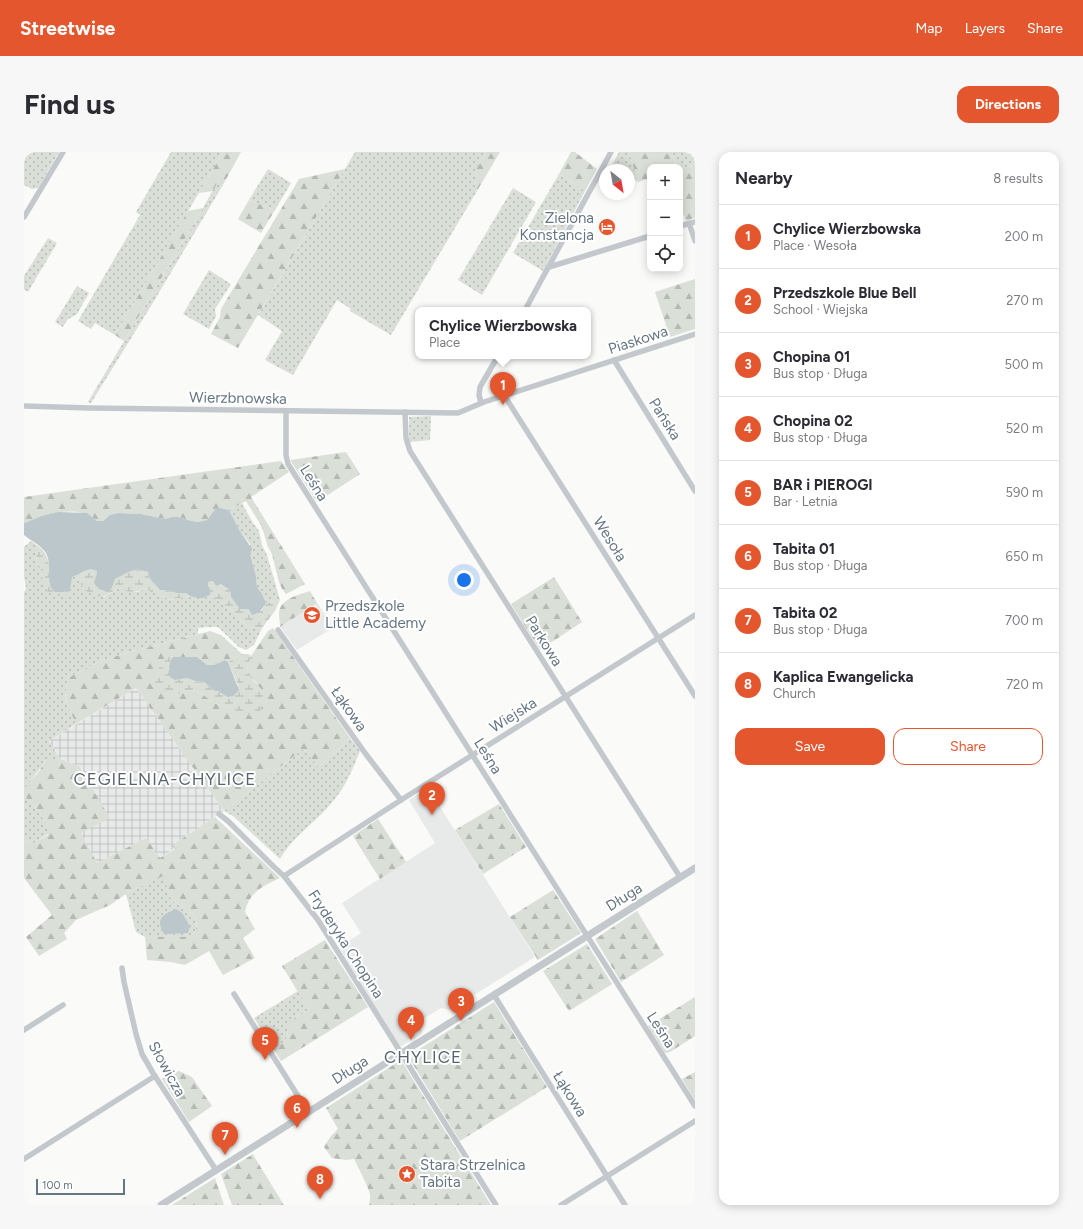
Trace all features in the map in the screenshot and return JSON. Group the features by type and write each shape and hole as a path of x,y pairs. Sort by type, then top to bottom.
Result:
{"street":[{"path":"24,217 63,152"},
{"path":"527,307 611,152"},
{"path":"683,225 695,222"},
{"path":"689,224 695,241"},
{"path":"549,267 647,237"},
{"path":"557,253 568,261"},
{"name":"Piaskowa","path":"451,413 458,413 504,395 695,334"},
{"path":"481,403 478,392 496,359"},
{"name":"Pańska","path":"614,360 695,491"},
{"name":"Wesoła","path":"504,395 695,696"},
{"name":"Wierzbnowska","path":"24,406 451,413"},
{"name":"Leśna","path":"286,411 286,456 288,464 695,1106"},
{"name":"Parkowa","path":"406,412 406,438 410,451 680,877"},
{"name":"Wiejska","path":"284,876 401,800 695,615"},
{"name":"Łąkowa","path":"278,630 365,753 401,800"},
{"name":"Fryderyka Chopina","path":"219,814 284,876 318,920 496,1205"},
{"name":"Długa","path":"161,1205 695,868"},
{"name":"Słowicza","path":"122,968 136,1034 142,1054 216,1170"},
{"path":"234,994 308,1112"},
{"name":"Łąkowa","path":"494,995 625,1205"},
{"path":"24,1030 63,1005"},
{"path":"24,1159 155,1076"},
{"path":"561,1205 695,1121"}],"shaded area":[{"path":"216,508 229,510 252,549 250,554 256,576 257,587 266,603 255,614 252,615 248,609 240,609 231,597 230,590 220,584 217,586 213,581 208,582 208,587 211,591 210,595 203,598 197,598 186,593 160,590 150,579 148,572 138,569 115,579 112,588 106,591 99,589 94,583 97,571 90,569 72,577 70,590 55,592 50,585 48,557 46,553 39,545 24,535 24,523 58,512 87,513 97,521 103,521 110,515 118,513 141,514 165,519 178,517 199,522 207,520"},
{"name":"Przedszkole Little Academy","path":"317,603 334,627 297,650 280,627"},
{"path":"173,657 197,657 207,665 214,665 225,660 228,662 239,690 233,696 227,697 218,691 215,691 204,682 187,678 175,680 170,677 169,672 171,659"},
{"path":"136,688 224,811 172,845 175,848 159,859 146,838 97,863 80,832 109,818 79,766 60,759 49,741"},
{"path":"428,788 535,957 450,1010 441,1008 425,1018 422,1021 422,1034 414,1039 413,1037 407,1040 408,1042 400,1047 339,947 361,933 342,903 435,843 409,800"},
{"path":"176,909 182,913 190,926 188,933 164,934 160,925 161,918 167,913"}],"green space":[{"path":"28,152 59,152 38,188 32,189 24,185 24,158"},
{"path":"171,152 223,152 115,335 95,323 91,329 78,321 140,215 136,212"},
{"path":"223,152 241,152 224,183 218,181 213,191 199,193"},
{"path":"355,152 486,152 475,175 477,191 391,335 350,311 351,309 337,300 293,375 265,360 282,331 258,315"},
{"path":"486,152 500,152 477,191 475,175"},
{"path":"571,152 575,152 597,169 585,191 559,174"},
{"path":"619,152 629,152 633,164 613,164"},
{"path":"629,152 672,152 676,164 647,164 647,179 638,182 635,172 635,164 633,164"},
{"path":"672,152 695,152 695,164 683,168 683,164 676,164"},
{"path":"695,164 695,218 686,221 683,213 683,168"},
{"path":"268,169 291,183 275,210 249,200"},
{"path":"345,169 238,348 211,334 220,317 221,309 299,179"},
{"path":"635,172 638,182 635,180"},
{"path":"559,174 585,191 543,271 513,253"},
{"path":"218,181 224,183 91,403 88,402 203,208"},
{"path":"513,188 536,202 482,295 458,280"},
{"path":"249,200 275,210 261,233 238,219"},
{"path":"203,208 124,341 115,335 188,211"},
{"path":"48,238 57,243 28,292 24,289 24,276"},
{"path":"209,270 231,284 215,309 216,316 209,329 183,314"},
{"path":"695,279 695,329 670,337 655,292"},
{"path":"77,286 89,293 77,314 67,320 63,327 55,322"},
{"path":"496,375 506,387 493,392 494,388 490,381"},
{"path":"431,416 430,440 409,442 409,417"},
{"path":"346,452 360,474 317,502 290,460"},
{"path":"281,461 289,472 251,497 305,584 286,594 279,582 272,554 268,547 262,527 246,501 229,510 216,508 207,520 199,522 178,517 165,519 141,514 118,513 110,515 103,521 97,521 80,513 61,512 24,523 24,497"},
{"path":"242,503 259,531 262,545 267,555 280,600 266,603 257,587 256,576 250,554 250,544 240,531 229,510"},
{"path":"31,541 38,546 36,563 42,572 43,580 70,590 71,577 84,572 80,581 104,597 119,588 137,592 147,588 158,592 169,600 190,596 203,598 210,595 235,613 248,627 262,628 254,645 246,650 239,647 218,627 198,628 198,634 122,654 92,665 68,678 65,699 76,724 49,741 60,759 47,759 24,790 24,592 26,589 24,576 24,547"},
{"path":"38,546 48,558 50,585 62,592 70,590 68,594 63,596 54,596 47,591 42,572 36,563"},
{"path":"90,569 97,571 97,575 112,588 115,579 138,569 148,572 150,579 160,590 186,593 190,596 169,600 158,592 151,592 147,588 133,592 119,588 102,597 94,595 82,587 80,581 84,572"},
{"path":"554,577 582,622 540,650 511,604"},
{"path":"213,581 230,590 231,597 244,609 248,609 250,613 262,610 266,603 280,600 275,611 262,628 248,627 235,613 210,595 211,591 208,587 208,582"},
{"path":"310,591 317,603 280,627 279,613 283,604 290,598"},
{"path":"273,628 350,738 319,767 303,749 224,811 136,688 76,724 65,699 68,678 92,665 122,654 210,631 221,635 242,654 228,662 225,660 214,665 207,665 197,657 171,656 175,695 191,690 200,692 214,703 229,708 257,683 251,678 247,670 251,656 268,631"},
{"path":"242,654 248,654 251,656 247,670 251,678 264,692 264,700 260,711 250,716 214,703 200,692 191,690 175,695 162,695 155,686 156,677 161,665 170,656 173,657 170,661 175,680 187,678 204,682 215,691 218,691 227,697 238,685 228,662"},
{"path":"350,738 360,751 346,783 328,808 292,843 280,859 233,816 224,811 303,749 319,767"},
{"path":"47,759 60,759 79,766 110,818 81,833 97,863 146,838 160,858 175,849 172,845 215,817 280,878 258,890 247,905 245,912 255,929 243,938 255,958 223,975 209,951 185,965 147,960 145,937 189,937 195,933 196,921 194,916 187,909 172,901 163,876 126,894 110,905 76,920 64,933 67,939 39,956 26,937 52,915 24,878 24,841 34,843 48,835 48,825 34,806 24,796 24,790"},
{"path":"24,796 34,806 48,825 48,834 34,843 24,841"},
{"path":"499,804 526,847 483,874 455,830"},
{"path":"378,819 406,862 380,879 353,836"},
{"path":"163,875 172,901 187,909 194,916 196,921 195,933 189,937 145,937 136,932 126,894"},
{"path":"553,890 581,933 538,960 510,917"},
{"path":"637,911 664,955 621,982 595,939"},
{"path":"325,940 368,1007 281,1061 274,1050 286,1040 289,1025 295,1018 309,1010 282,966"},
{"path":"587,944 612,984 569,1011 543,971"},
{"path":"298,991 309,1010 295,1018 288,1030 286,1040 274,1050 254,1018"},
{"path":"695,997 695,1036 670,1052 665,1053 648,1026"},
{"path":"494,1002 547,1087 460,1141 411,1061 413,1053"},
{"path":"401,1060 491,1205 369,1205 370,1195 354,1159 346,1160 332,1158 324,1147 331,1136 338,1129 326,1108"},
{"path":"179,1071 192,1077 212,1106 189,1122 162,1079"},
{"path":"695,1072 695,1100 682,1079"},
{"path":"253,1154 284,1205 232,1205 221,1174"},
{"path":"215,1178 224,1205 172,1205"}],"place":[{"name":"Zielona Konstancja","path":"607,227"},
{"name":"Chylice Wierzbowska","path":"503,405"},
{"name":"Przedszkole Little Academy","path":"312,615"},
{"name":"Przedszkole Blue Bell","path":"432,815"},
{"name":"Chopina 01","path":"461,1021"},
{"name":"Chopina 02","path":"411,1040"},
{"name":"BAR i PIEROGI","path":"265,1060"},
{"name":"Tabita 01","path":"297,1128"},
{"name":"Tabita 02","path":"225,1155"},
{"name":"Stara Strzelnica Tabita","path":"407,1174"},
{"name":"Kaplica Ewangelicka","path":"320,1199"}],"district":[{"name":"CEGIELNIA-CHYLICE","path":"165,779"},
{"name":"CHYLICE","path":"423,1057"}]}
